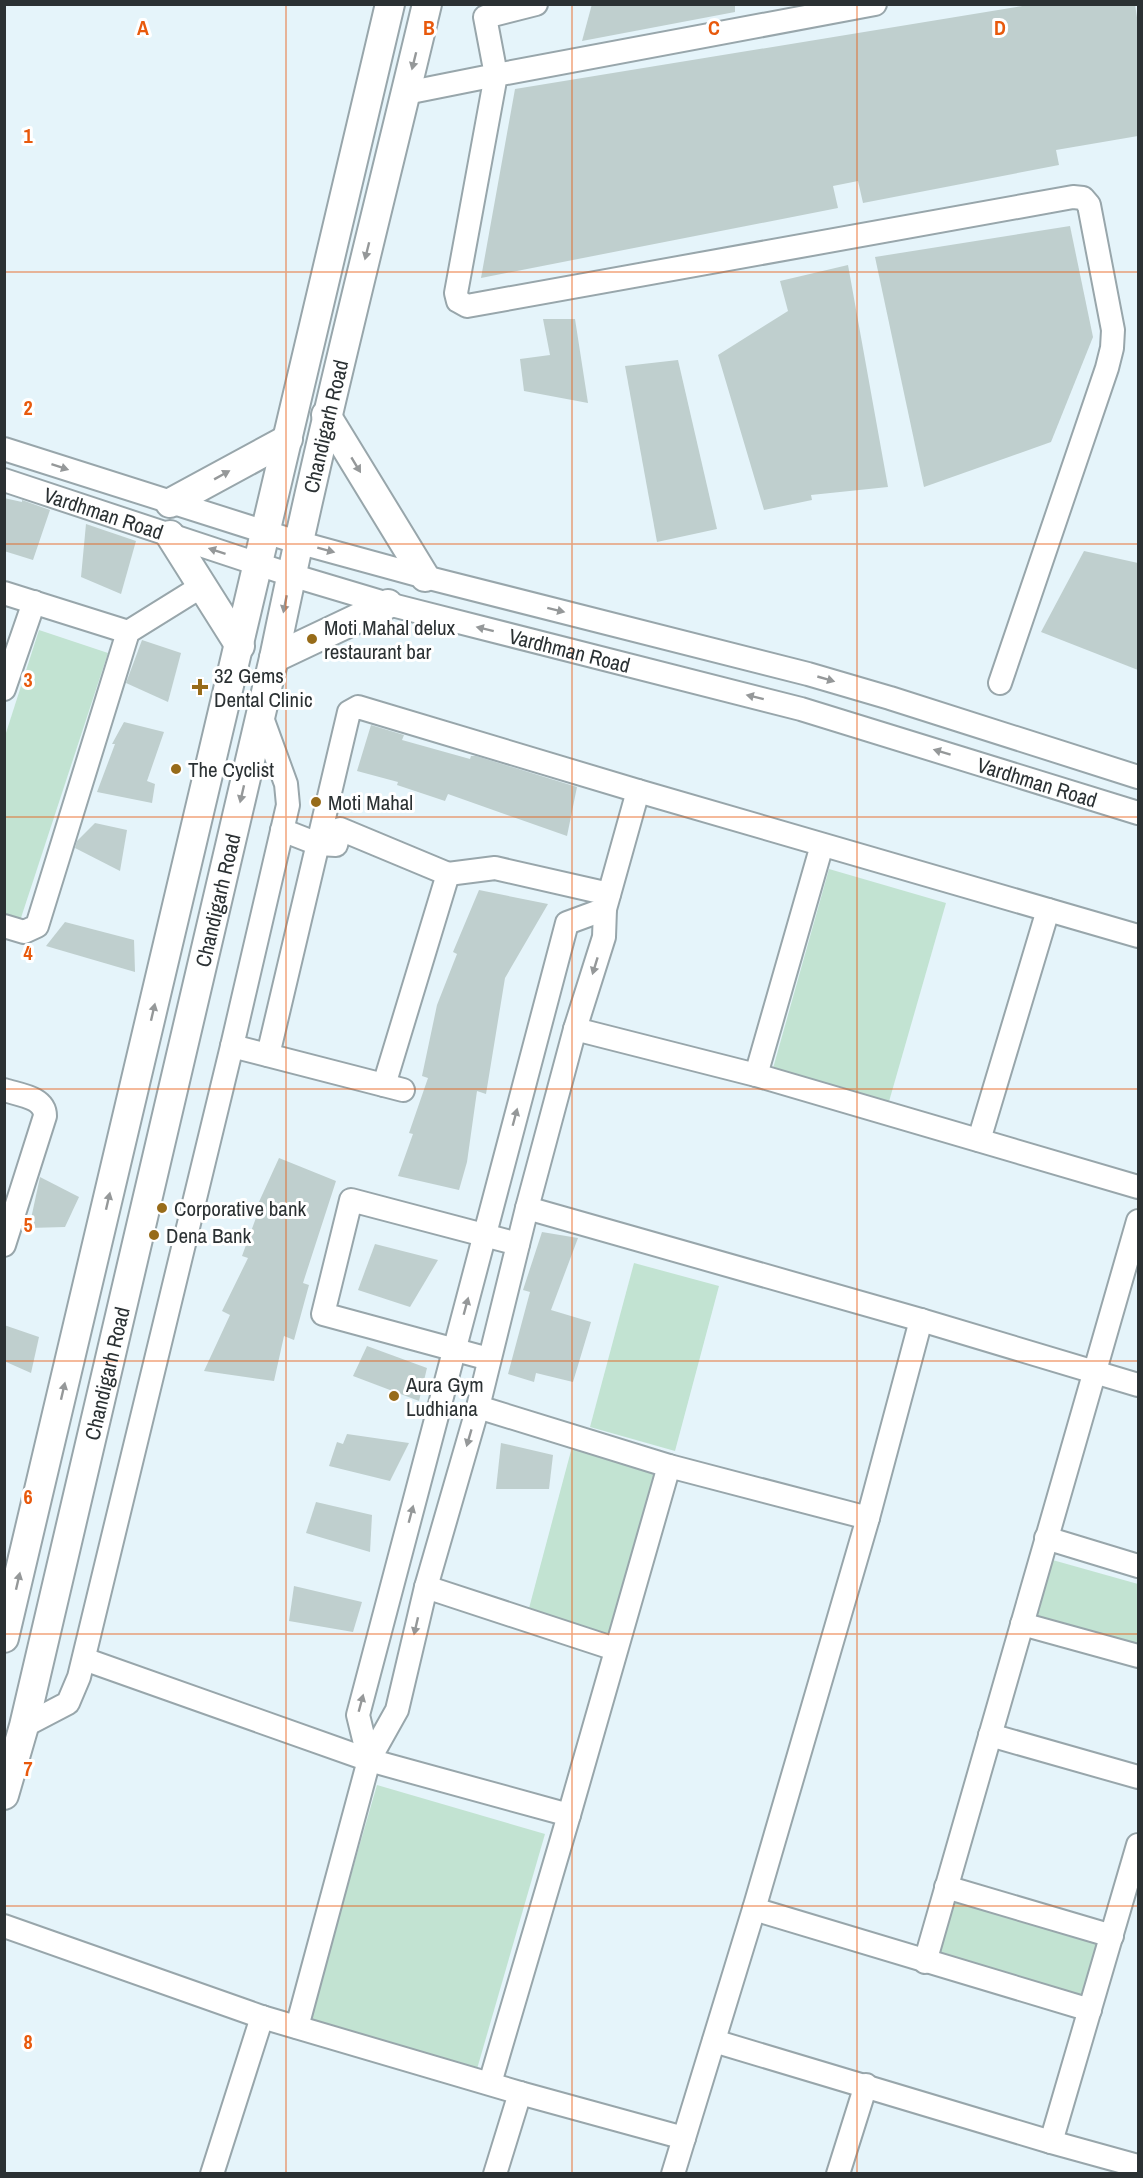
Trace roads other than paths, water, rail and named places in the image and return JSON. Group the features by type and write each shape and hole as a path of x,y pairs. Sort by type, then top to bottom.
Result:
{"main road":[{"name":"Chandigarh Road","path":"4,1638 390,4"},
{"name":"Chandigarh Road","path":"4,1795 24,1726 261,715 326,415 427,4"},
{"path":"326,415 425,577"},
{"path":"170,503 288,439"},
{"path":"170,535 240,646"},
{"path":"274,658 388,603"}],"street":[{"path":"536,4 485,17 496,75 456,293 458,301 467,306 1073,197 1083,198 1089,205 1113,330 1112,348 1000,683"},
{"path":"406,93 875,4"},
{"name":"Vardhman Road","path":"4,449 297,542 425,577 808,674 1138,777"},
{"name":"Vardhman Road","path":"4,480 291,575 388,603 801,709 1138,813"},
{"path":"4,927 24,932 37,926 128,632 202,586"},
{"path":"4,593 128,632"},
{"path":"4,689 34,602"},
{"path":"268,1055 349,712 358,707 1138,936"},
{"path":"24,1726 68,1703 75,1690 232,1046 289,793 261,715"},
{"path":"297,2027 369,1760 397,1710 426,1587 478,1407 527,1208 575,1029 604,937 607,901 638,791"},
{"path":"282,830 318,844 336,845 340,829 448,874 495,868 607,901"},
{"path":"756,1076 822,845"},
{"path":"232,1046 393,1088 448,874"},
{"path":"369,1760 358,1715 567,923 607,901"},
{"path":"978,1140 1047,910"},
{"path":"575,1029 756,1076 1138,1187"},
{"path":"4,1090 38,1101 45,1109 45,1116 4,1245"},
{"path":"489,1359 323,1314 351,1200 518,1244"},
{"path":"527,1208 921,1320 1138,1385"},
{"path":"925,1962 1138,1221"},
{"path":"673,2174 754,1909 868,1518 921,1320"},
{"path":"478,1407 669,1466 868,1518"},
{"path":"490,2083 669,1466"},
{"path":"1046,1538 1138,1566"},
{"path":"426,1587 615,1650"},
{"path":"1022,1623 1138,1656"},
{"path":"84,1659 369,1760 569,1815"},
{"path":"990,1734 1138,1777"},
{"path":"1051,2142 1138,1845"},
{"path":"946,1887 1112,1936"},
{"path":"754,1909 1090,2010"},
{"path":"4,1926 262,2017 519,2093 684,2138"},
{"path":"212,2174 262,2017"},
{"path":"714,2041 1138,2166"},
{"path":"838,2174 866,2085"},
{"path":"495,2174 519,2093"}],"place":[{"name":"Moti Mahal delux restaurant bar","path":"312,639"},
{"name":"32 Gems Dental Clinic","path":"200,687"},
{"name":"The Cyclist","path":"176,769"},
{"name":"Moti Mahal","path":"316,802"},
{"name":"Corporative bank","path":"162,1208"},
{"name":"Dena Bank","path":"154,1235"},
{"name":"Aura Gym Ludhiana","path":"394,1396"}]}
